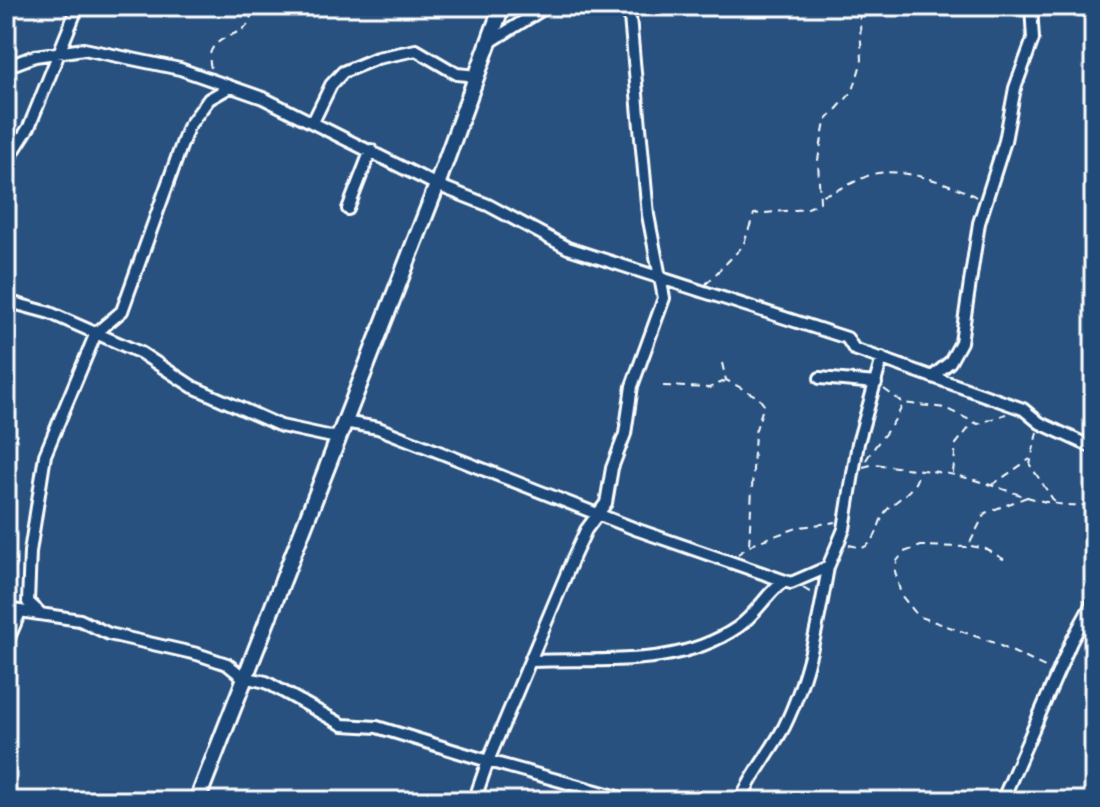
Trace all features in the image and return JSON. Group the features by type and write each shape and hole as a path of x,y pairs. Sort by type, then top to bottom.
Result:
{"main road":[{"path":"197,801 437,185 502,6"}],"street":[{"path":"6,163 29,127 78,6"},
{"path":"490,42 548,6"},
{"path":"474,801 556,596 586,530 606,503 612,468 625,434 632,386 662,310 663,282 648,215 629,6"},
{"path":"932,377 950,362 961,342 967,286 984,201 1005,141 1015,88 1030,51 1034,25 1031,6"},
{"path":"6,67 60,50 84,49 213,80 313,122 437,185 488,205 568,248 663,282 847,338 854,349 1023,409 1040,423 1094,448"},
{"path":"313,122 335,79 353,67 377,58 416,50 451,71 478,76"},
{"path":"40,613 28,602 30,552 42,468 96,333 122,311 193,118 209,99 230,87"},
{"path":"348,209 371,150"},
{"path":"6,301 50,313 141,353 193,387 269,421 337,438"},
{"path":"740,801 752,774 786,723 814,638 828,567 840,542 858,443 882,358"},
{"path":"820,378 876,383"},
{"path":"344,422 378,428 599,515 786,583"},
{"path":"532,661 665,656 735,629 786,583 828,567"},
{"path":"1002,801 1057,674 1090,618 1094,600"},
{"path":"6,609 80,620 124,638 197,654 227,664 243,677 266,682 343,725 377,727 633,801"},
{"path":"6,645 20,612"}],"path":[{"path":"213,80 210,52 221,38 247,26 255,6"},
{"path":"698,291 739,253 754,214 806,209 816,206 822,196 818,160 825,122 853,91 862,60 859,6"},
{"path":"1034,25 1055,6"},
{"path":"822,196 849,187 869,175 896,173 959,188 984,201"},
{"path":"722,363 726,380 758,397 764,405 755,432 749,546"},
{"path":"663,386 716,387 726,380"},
{"path":"876,383 903,403 945,408 974,423 986,423 1023,409"},
{"path":"859,474 881,434 896,420 903,403"},
{"path":"953,475 956,444 974,423"},
{"path":"1040,423 1030,458 1032,469 1056,504"},
{"path":"992,485 1030,458"},
{"path":"862,468 875,464 953,475 1056,504 1094,504"},
{"path":"840,542 862,548 871,544 885,513 909,492 919,471"},
{"path":"970,546 985,513 992,507 1027,497"},
{"path":"725,559 749,546 800,527 831,525 846,513"},
{"path":"1007,561 986,549 970,546 921,546 904,552 895,571 901,595 918,616 992,642 1057,674"},
{"path":"786,583 822,602"}]}
